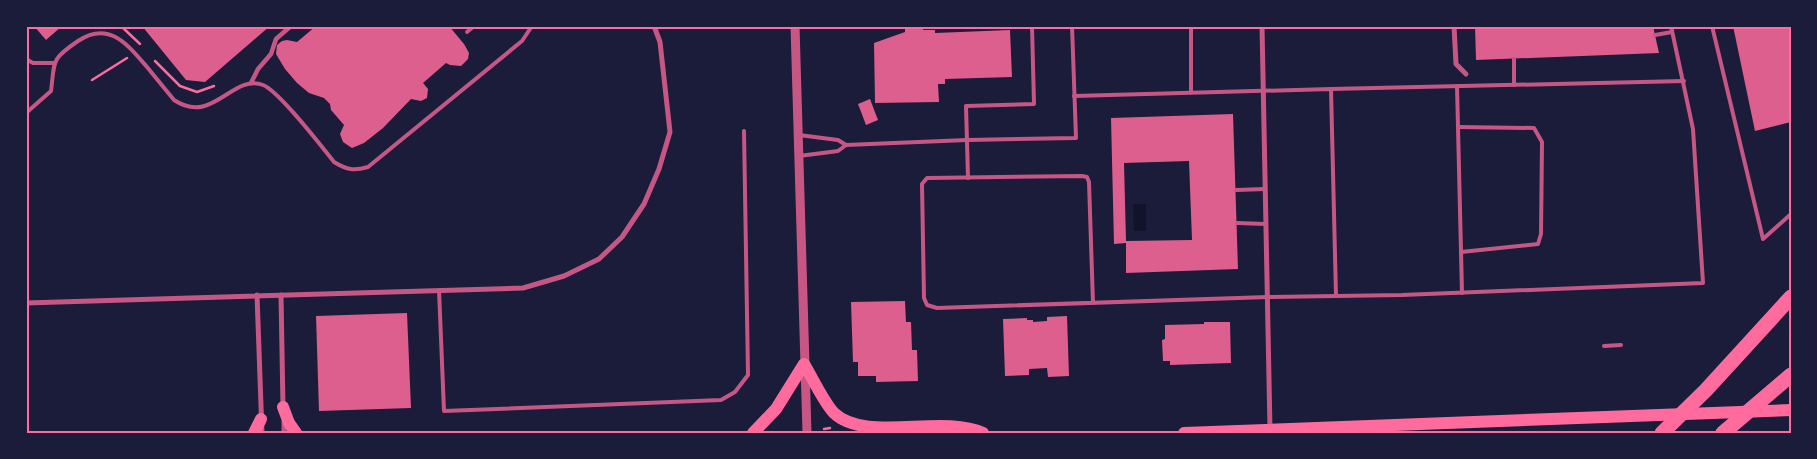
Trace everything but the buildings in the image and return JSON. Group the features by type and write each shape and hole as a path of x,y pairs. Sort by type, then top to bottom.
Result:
{"highway":[{"path":"1662,433 1706,390 1791,297"},
{"path":"1723,433 1791,375"}],"main road":[{"path":"752,433 776,409 804,364 832,411 839,418 859,425 880,427 938,425 975,429 983,433"},
{"path":"283,407 289,424 296,433"},
{"path":"1184,433 1791,410"},
{"path":"254,433 261,419"}],"street":[{"path":"251,83 258,69 272,54 276,39 291,26"},
{"path":"26,303 523,288 564,276 599,258 622,237 644,204 659,169 670,132 660,42 654,26"},
{"path":"795,26 807,433"},
{"path":"1262,26 1270,431"},
{"path":"1454,26 1456,64 1466,74"},
{"path":"257,295 262,433"},
{"path":"281,295 284,433"}],"lane":[{"path":"101,33 102,26"},
{"path":"467,32 474,26"},
{"path":"26,113 51,92 54,63 59,55 90,34 101,33 115,36 128,45 174,100 183,106 206,106 222,99 238,87 251,83 264,85 282,100 334,162 346,169 355,170 368,167 522,41 532,26"},
{"path":"968,178 966,106 1034,104 1032,26"},
{"path":"798,135 838,140 846,145 1076,138 1072,26"},
{"path":"1191,26 1191,92"},
{"path":"1093,303 1090,182 1087,177 927,178 922,184 924,298 927,305 937,308 1462,292 1703,283 1694,129 1671,26"},
{"path":"1712,26 1764,239 1791,214"},
{"path":"1654,35 1672,32"},
{"path":"26,59 33,63 54,63"},
{"path":"1514,59 1514,84"},
{"path":"1466,74 1466,86"},
{"path":"1074,96 1684,80"},
{"path":"1457,86 1462,292"},
{"path":"1331,89 1336,296"},
{"path":"1458,127 1534,128 1542,142 1541,234 1538,244 1461,252"},
{"path":"439,290 444,411 720,400 735,392 748,375 744,131"},
{"path":"799,156 838,151 846,145"},
{"path":"1236,190 1265,189"},
{"path":"1237,223 1266,224"},
{"path":"1604,346 1621,345"}],"path":[{"path":"121,26 143,47"},
{"path":"150,55 180,86 197,92 214,86"},
{"path":"92,80 128,58"},
{"path":"824,429 830,431"}],"shaded area":[{"path":"1133,204 1146,204 1146,231 1134,231"}]}
